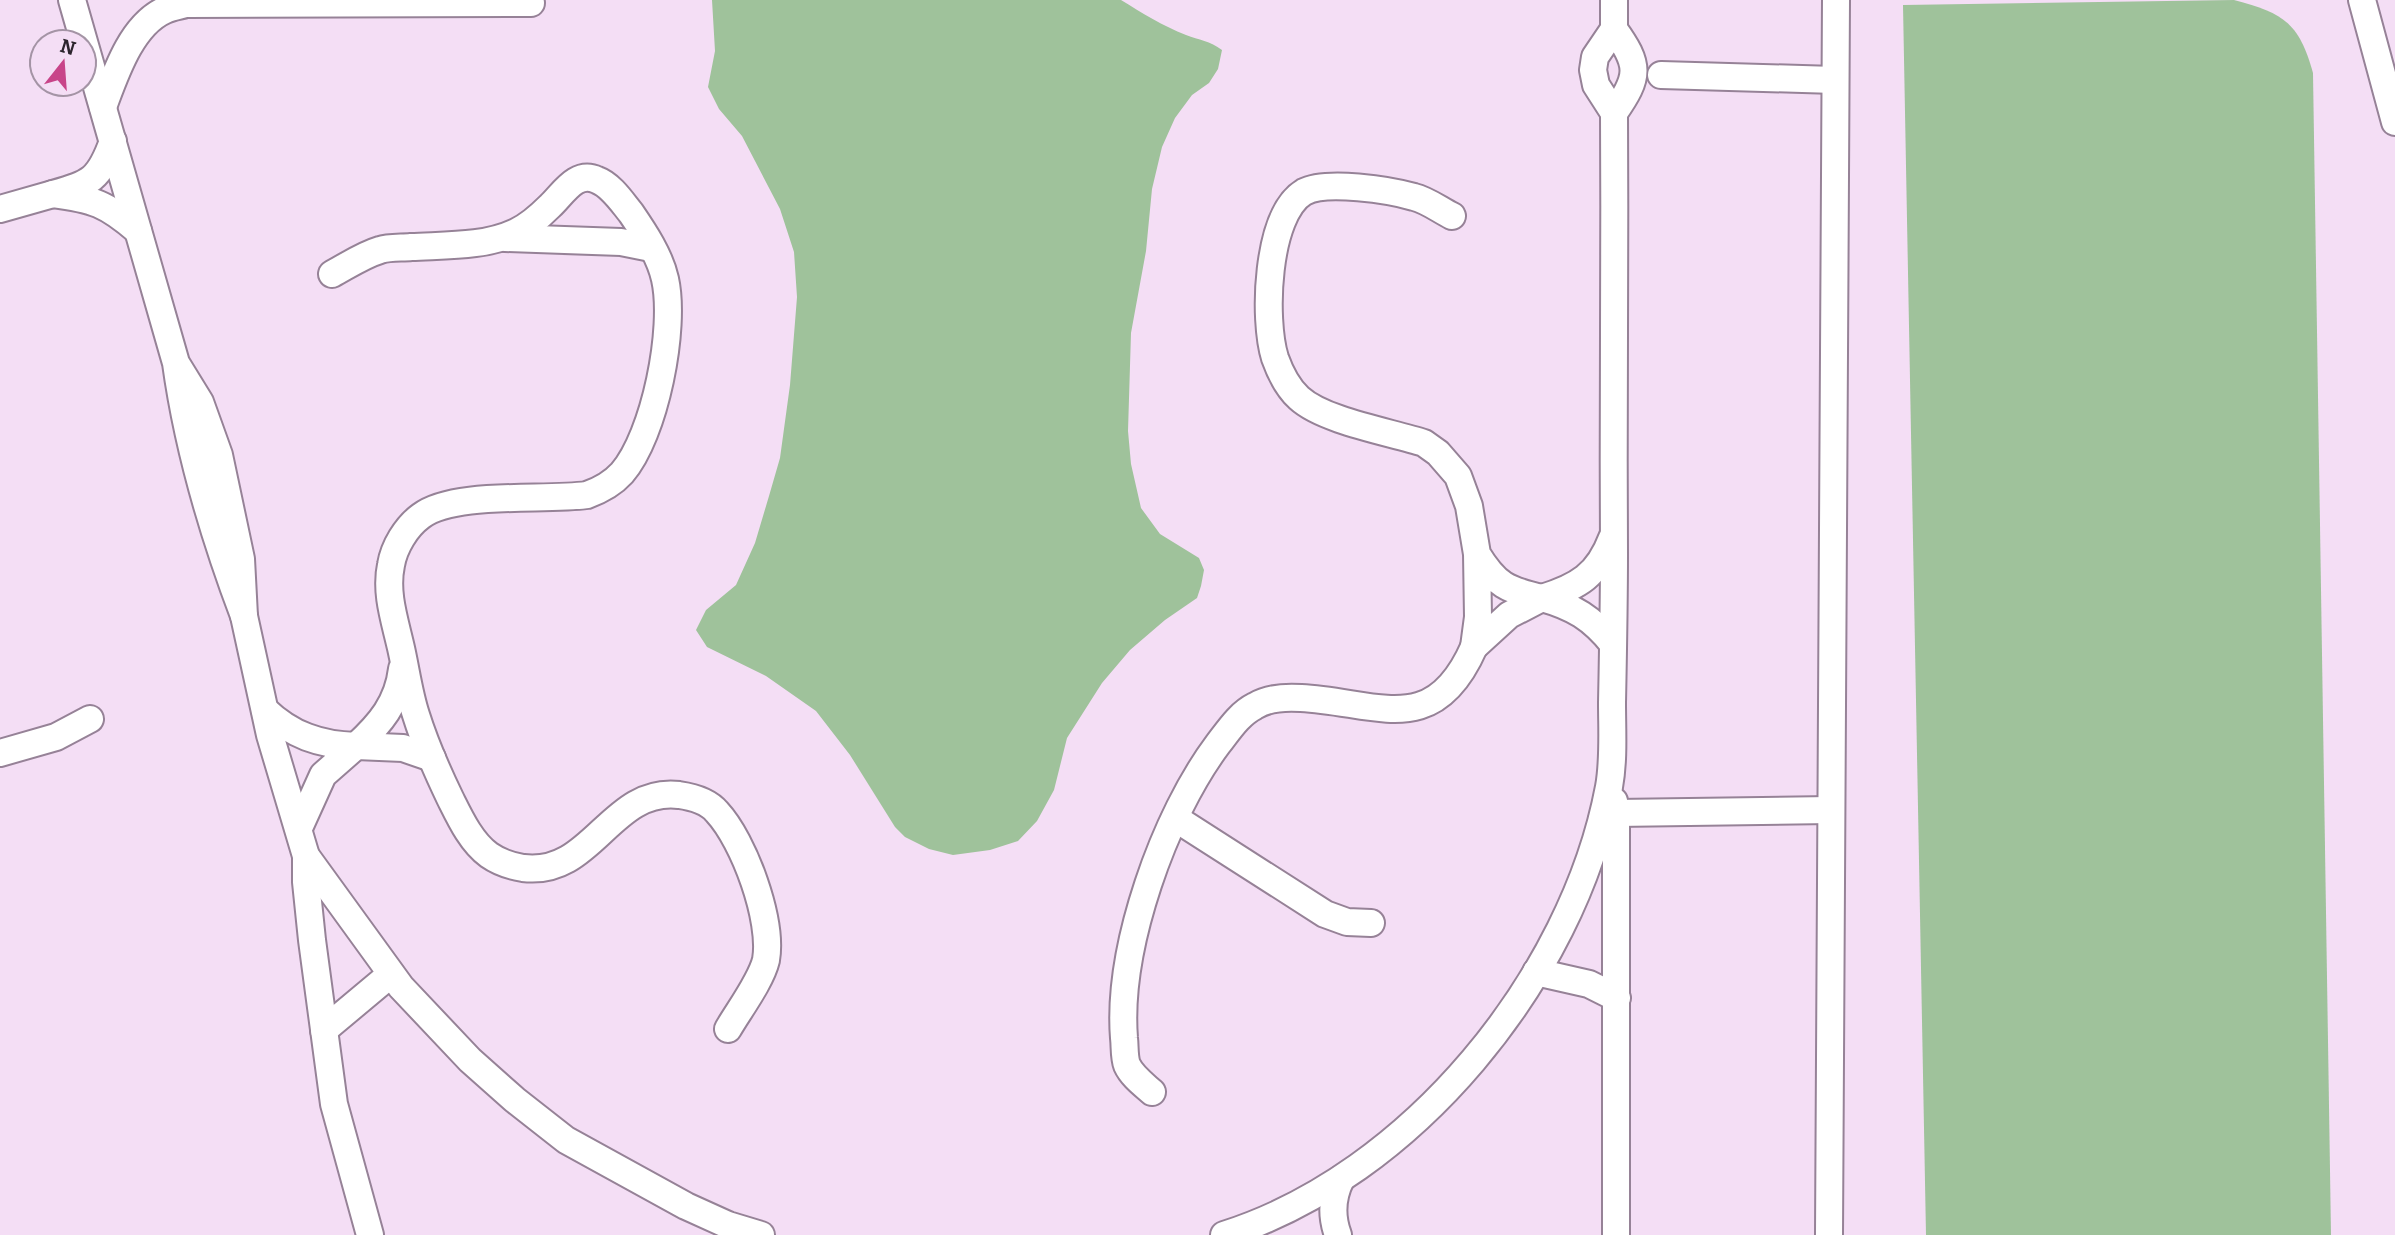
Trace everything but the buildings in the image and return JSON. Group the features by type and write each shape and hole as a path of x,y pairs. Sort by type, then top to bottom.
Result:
{"street":[{"path":"72,0 176,363 181,401 199,479 223,560 244,616 270,735 306,856 312,940 334,1104 370,1235"},
{"path":"1614,0 1614,29 1595,57 1593,70 1596,85 1621,104"},
{"path":"1829,1235 1836,0"},
{"path":"2362,0 2395,122"},
{"path":"103,107 130,44 146,24 163,11 182,2 531,3"},
{"path":"1614,29 1631,54 1661,75"},
{"path":"1616,1235 1617,998 1609,816 1621,104 1634,74 1631,54"},
{"path":"1621,104 1643,83 1661,75 1835,80"},
{"path":"0,209 78,187 92,179 103,167 113,141"},
{"path":"499,238 531,223 568,185 587,177 598,180 621,200 640,227 665,279 667,301 664,354 645,434 634,456 612,483 587,495 453,502 429,510 418,518 397,545 390,566 391,608 415,714 460,818 478,844 496,859 519,867 546,868 562,864 579,853 629,806 647,798 664,794 680,796 708,804 717,812 742,852 760,904 767,946 765,962 728,1029"},
{"path":"1452,216 1416,197 1345,186 1313,188 1302,194 1291,204 1282,221 1275,248 1270,283 1272,338 1275,357 1282,374 1291,390 1301,400 1318,411 1424,443 1449,464 1465,488 1477,554 1478,617 1475,647"},
{"path":"53,194 88,199 123,218 138,231"},
{"path":"332,274 381,249 463,244 499,238 621,243 651,248"},
{"path":"1152,1091 1133,1076 1126,1063 1123,1018 1132,951 1140,916 1153,873 1175,818 1212,752 1243,713 1257,704 1292,698 1366,708 1399,709 1433,700 1457,680 1475,647 1509,615 1542,598 1566,591 1594,571 1604,558 1614,533"},
{"path":"1477,554 1489,573 1503,585 1575,610 1593,620 1613,644"},
{"path":"299,828 323,775 372,732 392,705 400,688 403,661"},
{"path":"265,710 275,720 311,740 335,746 403,748 432,758"},
{"path":"0,753 56,737 90,719"},
{"path":"1609,816 1831,810"},
{"path":"1224,1235 1273,1217 1319,1194 1358,1168 1435,1102 1467,1068 1549,953 1609,816"},
{"path":"1175,818 1325,914 1347,922 1371,923"},
{"path":"306,856 391,974 470,1060 515,1100 566,1140 686,1206 728,1225 761,1235"},
{"path":"1536,972 1589,984 1617,998"},
{"path":"324,1030 391,974"},
{"path":"1338,1235 1333,1202 1340,1180"}],"green space":[{"path":"712,0 1121,0 1169,28 1222,50 1218,69 1209,83 1192,95 1175,118 1162,147 1152,189 1146,251 1131,333 1128,431 1131,464 1141,508 1160,534 1199,558 1204,570 1201,586 1197,598 1165,620 1130,650 1102,683 1067,738 1054,790 1037,821 1018,841 990,850 953,855 929,849 905,837 895,827 850,755 816,711 766,676 707,647 696,630 706,610 736,585 755,543 780,458 790,385 797,297 794,252 780,209 742,136 719,109 708,87 715,51"},
{"path":"2234,0 2265,10 2287,23 2302,42 2313,73 2331,1235 1926,1235 1903,5"}]}
